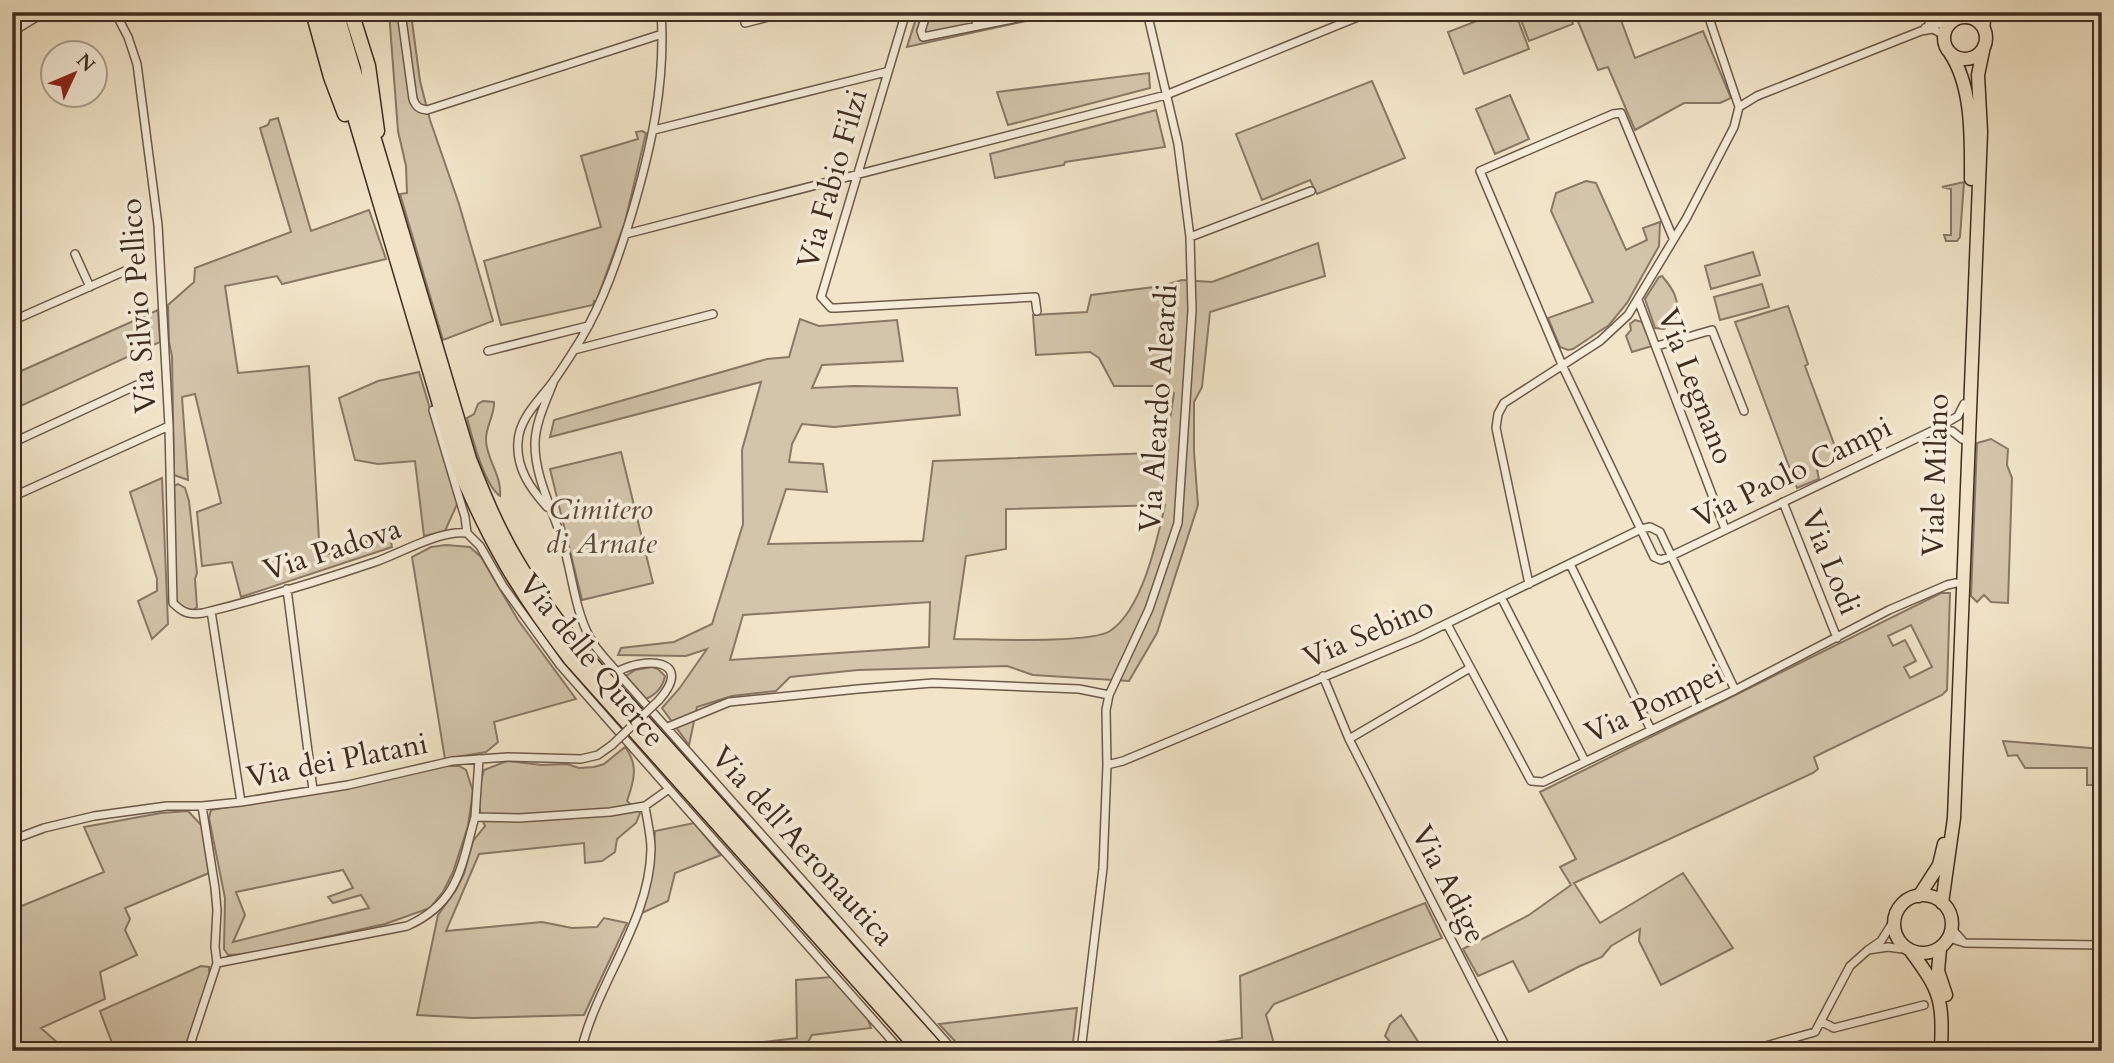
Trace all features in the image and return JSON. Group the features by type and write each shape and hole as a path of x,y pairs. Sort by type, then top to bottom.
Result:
{"highway":[{"path":"313,12 331,78 375,165"},
{"path":"324,12 469,459 489,509 516,561 579,650 938,1051"},
{"path":"336,12 457,462 478,514 506,567 538,617 570,658 921,1051"},
{"path":"351,12 368,66 375,165"}],"main road":[{"path":"1942,12 1956,21 1978,22 1984,29 1984,46 1969,59 1962,59 1946,48 1956,21"},
{"name":"Viale Milano","path":"1942,903 1954,818 1981,132 1978,75 1984,46"},
{"name":"Viale Milano","path":"1920,895 1939,865 1944,849 1964,404 1971,142 1961,76 1950,53"},
{"path":"1941,1051 1942,1016 1938,994 1930,977 1897,937 1895,919 1903,903 1920,895 1936,898 1949,910 1950,934 1940,948 1938,971 1947,999 1950,1023 1948,1051"},
{"path":"1910,950 1925,953 1940,948"}],"street":[{"path":"12,32 45,12"},
{"name":"Via Silvio Pellico","path":"114,12 134,50 158,225 169,426 173,603"},
{"path":"401,12 413,99 421,110 662,34"},
{"path":"550,511 528,485 520,463 517,441 524,418 554,380 587,327 606,290 626,234 654,130 663,61 661,12"},
{"path":"745,23 788,12"},
{"name":"Via Fabio Filzi","path":"906,12 821,297 836,309 1035,297 1037,311"},
{"path":"927,12 921,32 923,37 1027,16 1029,12"},
{"path":"974,12 976,26"},
{"path":"993,23 996,12"},
{"name":"Via Aleardo Aleardi","path":"1081,1051 1103,868 1108,695 1149,609 1178,523 1192,310 1190,237 1178,144 1147,12"},
{"path":"626,234 1166,95 1370,12"},
{"path":"1529,584 1496,428 1498,414 1504,403 1563,367 1615,329 1638,300 1686,219 1734,127 1739,107 1707,12"},
{"path":"1929,25 1930,12"},
{"path":"1984,29 1986,12"},
{"path":"1739,107 1757,96 1921,31 1956,21"},
{"path":"1921,31 1929,25 1956,21"},
{"path":"654,130 887,72"},
{"path":"1671,556 1661,561 1654,557 1563,367 1480,171 1620,113 1673,238"},
{"path":"1190,237 1311,191"},
{"path":"75,254 90,287"},
{"path":"13,319 125,271"},
{"name":"Via Legnano","path":"1638,300 1726,529"},
{"path":"574,350 713,314"},
{"path":"488,351 587,327"},
{"path":"1657,346 1712,330 1744,411"},
{"path":"12,443 150,379"},
{"path":"550,511 537,459 536,441 538,422 554,380"},
{"name":"Via Paolo Campi","path":"1671,556 1934,430 1958,416 1964,404"},
{"path":"433,410 465,517 467,533"},
{"path":"12,497 169,426"},
{"name":"Via Paolo Campi","path":"1934,430 1952,430 1962,439"},
{"name":"Via Lodi","path":"1783,502 1837,638"},
{"name":"Via dell'Aeronautica","path":"550,511 562,539 576,599 590,639 954,1051"},
{"path":"1641,529 1650,527 1660,532 1735,690"},
{"name":"Via Sebino","path":"1107,765 1123,761 1447,624 1641,529"},
{"name":"Via Padova","path":"173,603 181,612 190,615 211,611 374,562 442,536 467,533"},
{"name":"Via delle Querce","path":"467,533 480,546 503,586 560,665 668,789 645,806 610,812 519,818 475,817"},
{"path":"1570,564 1651,730"},
{"name":"Via Pompei","path":"1447,624 1531,781 1543,782 1735,690 1889,610 1956,583"},
{"path":"287,589 313,790"},
{"path":"1501,597 1585,761"},
{"path":"211,611 241,802"},
{"name":"Via dei Platani","path":"12,840 44,828 94,817 167,806 241,802 452,761 581,759 598,755 612,745 659,699 672,681 671,671 665,665 654,662 637,664 617,672"},
{"path":"1349,739 1470,668"},
{"name":"Via Adige","path":"1323,676 1349,739 1508,1051"},
{"path":"668,727 729,702 933,683 1079,689 1108,695"},
{"path":"217,963 407,926 438,909 458,877 475,817 479,759"},
{"path":"668,789 901,1051"},
{"path":"188,1051 217,963 215,888 202,806"},
{"path":"581,1051 593,1015 646,887 651,849 645,806"},
{"path":"1748,1051 1811,1034 1818,1029 1850,966 1881,941 1895,919"},
{"path":"1950,934 1965,943 2102,945"},
{"path":"1867,950 1898,947 1910,950"},
{"path":"1822,1021 1834,1028 1924,1005"}],"green space":[{"path":"389,12 413,12 411,14 420,81 430,120 459,204 493,321 443,340 400,194 407,193 406,166 398,131"},
{"path":"918,12 1043,12 1044,17 907,47"},
{"path":"1500,12 1515,12 1529,49 1464,74 1448,32"},
{"path":"1518,12 1568,12 1573,24 1529,41"},
{"path":"1596,12 1618,12 1635,58 1703,31 1731,98 1720,103 1684,103 1635,130 1608,67 1598,70 1577,19"},
{"path":"1149,73 1150,88 1008,125 997,92"},
{"path":"1372,81 1405,158 1317,194 1310,180 1262,200 1236,134"},
{"path":"1510,95 1529,139 1495,154 1476,109"},
{"path":"1156,110 1165,147 1065,162 1064,165 995,178 990,154"},
{"path":"278,118 311,231 369,210 386,259 282,284 277,276 225,286 238,373 309,366 320,557 389,534 392,547 241,597 232,562 202,566 197,512 221,503 195,394 182,397 188,480 174,475 172,356 168,305 194,282 195,268 291,232 260,128 268,125 270,120"},
{"path":"636,132 646,133 625,222 596,302 594,301 593,305 501,325 484,261 601,227 581,156 638,139"},
{"path":"1586,181 1596,183 1626,250 1647,240 1643,228 1660,222 1659,246 1627,303 1609,325 1568,350 1560,347 1548,318 1593,302 1551,211 1556,193"},
{"path":"1964,182 1960,237 1957,241 1946,241 1944,235 1951,235 1951,189 1942,187"},
{"path":"1318,243 1325,276 1210,312 1202,387 1194,402 1198,505 1157,633 1129,681 1033,675 1007,666 858,670 790,677 776,691 732,696 697,707 689,745 662,708 707,649 686,656 618,655 621,648 674,642 712,624 743,524 742,450 761,382 550,437 554,420 767,359 789,357 800,319 819,326 897,320 903,361 822,365 812,388 957,388 960,415 834,427 802,424 792,444 789,462 823,464 827,492 786,489 768,544 923,541 933,461 1154,453 1166,445 1174,393 1167,386 1114,386 1099,358 1090,352 1036,355 1033,315 1087,312 1091,295 1162,286 1182,280 1212,282","holes":["1165,505 1147,574 1131,608 1110,631 1081,638 954,639 966,556 1006,549 1006,509","930,602 929,647 730,660 743,615"]},
{"path":"1753,252 1760,275 1711,289 1705,266"},
{"path":"1662,276 1672,290 1677,305 1676,317 1664,329 1655,328 1645,299"},
{"path":"1762,284 1769,307 1720,320 1714,297"},
{"path":"1788,306 1808,364 1805,366 1840,460 1817,470 1819,479 1797,488 1735,322"},
{"path":"158,310 160,342 12,410 12,375"},
{"path":"1635,320 1642,322 1652,346 1632,352 1626,336 1631,330 1630,324"},
{"path":"419,372 458,502 445,531 424,536 415,461 378,464 355,460 339,398 378,381"},
{"path":"483,401 494,402 486,441 499,482 500,496 484,471 467,418 474,414 478,404"},
{"path":"1991,439 2008,449 2007,465 2012,478 2008,603 1991,602 1984,595 1977,602 1971,596 1977,443"},
{"name":"Cimitero di Arnate","path":"621,452 653,583 582,600 550,469"},
{"path":"162,478 168,624 152,639 138,601 157,591 157,579 130,492"},
{"path":"178,484 185,488 189,501 197,573 197,607 192,611 179,606 176,601 174,486"},
{"path":"431,547 470,547 481,557 518,620 576,699 494,722 498,742 486,752 445,759 412,557"},
{"path":"1941,593 1950,593 1947,690 1942,695 1814,757 1818,769 1813,773 1574,883 1600,923 1683,873 1733,948 1661,985 1639,941 1640,929 1611,946 1602,957 1529,992 1513,961 1478,976 1463,949 1529,915 1571,885 1560,867 1576,859 1540,792","holes":["1911,625 1932,667 1910,678 1904,667 1916,661 1905,640 1893,646 1888,636"]},
{"path":"652,667 665,676 659,690 646,699 626,676 635,670"},
{"path":"2003,741 2102,749 2102,785 2087,785 2087,768 2025,768 2017,755 2008,756"},
{"path":"625,747 634,767 627,801 640,813 636,823 617,839 615,852 602,861 585,863 584,843 479,854 446,931 542,922 572,928 597,927 604,918 627,923 584,1015 472,1018 417,1015 438,915 456,890 464,874 473,841 485,826 479,798 484,770 507,761 594,767 604,764"},
{"path":"443,766 459,766 466,770 473,791 468,826 453,872 443,892 430,908 385,924 250,954 228,955 224,949 225,898 209,818 211,810 352,786","holes":["343,870 353,888 328,897 333,903 361,895 369,908 233,942 245,915 236,892"]},
{"path":"188,811 203,827 209,873 125,908 130,919 125,930 137,955 100,972 105,999 41,1028 59,1044 62,1051 12,1051 12,910 104,872 84,827 161,813"},
{"path":"694,823 721,855 675,873 668,901 642,913 653,864 655,831"},
{"path":"1425,903 1442,938 1274,1004 1266,1015 1276,1051 1157,1051 1242,1038 1240,976"},
{"path":"201,966 209,967 210,980 184,1051 115,1051 100,1011"},
{"path":"832,977 867,1017 871,1028 812,1035 803,1051 687,1051 797,1038 796,980"},
{"path":"1077,1008 1072,1051 964,1051 939,1024"},
{"path":"1401,1015 1424,1051 1398,1051 1385,1036 1390,1024"}]}
